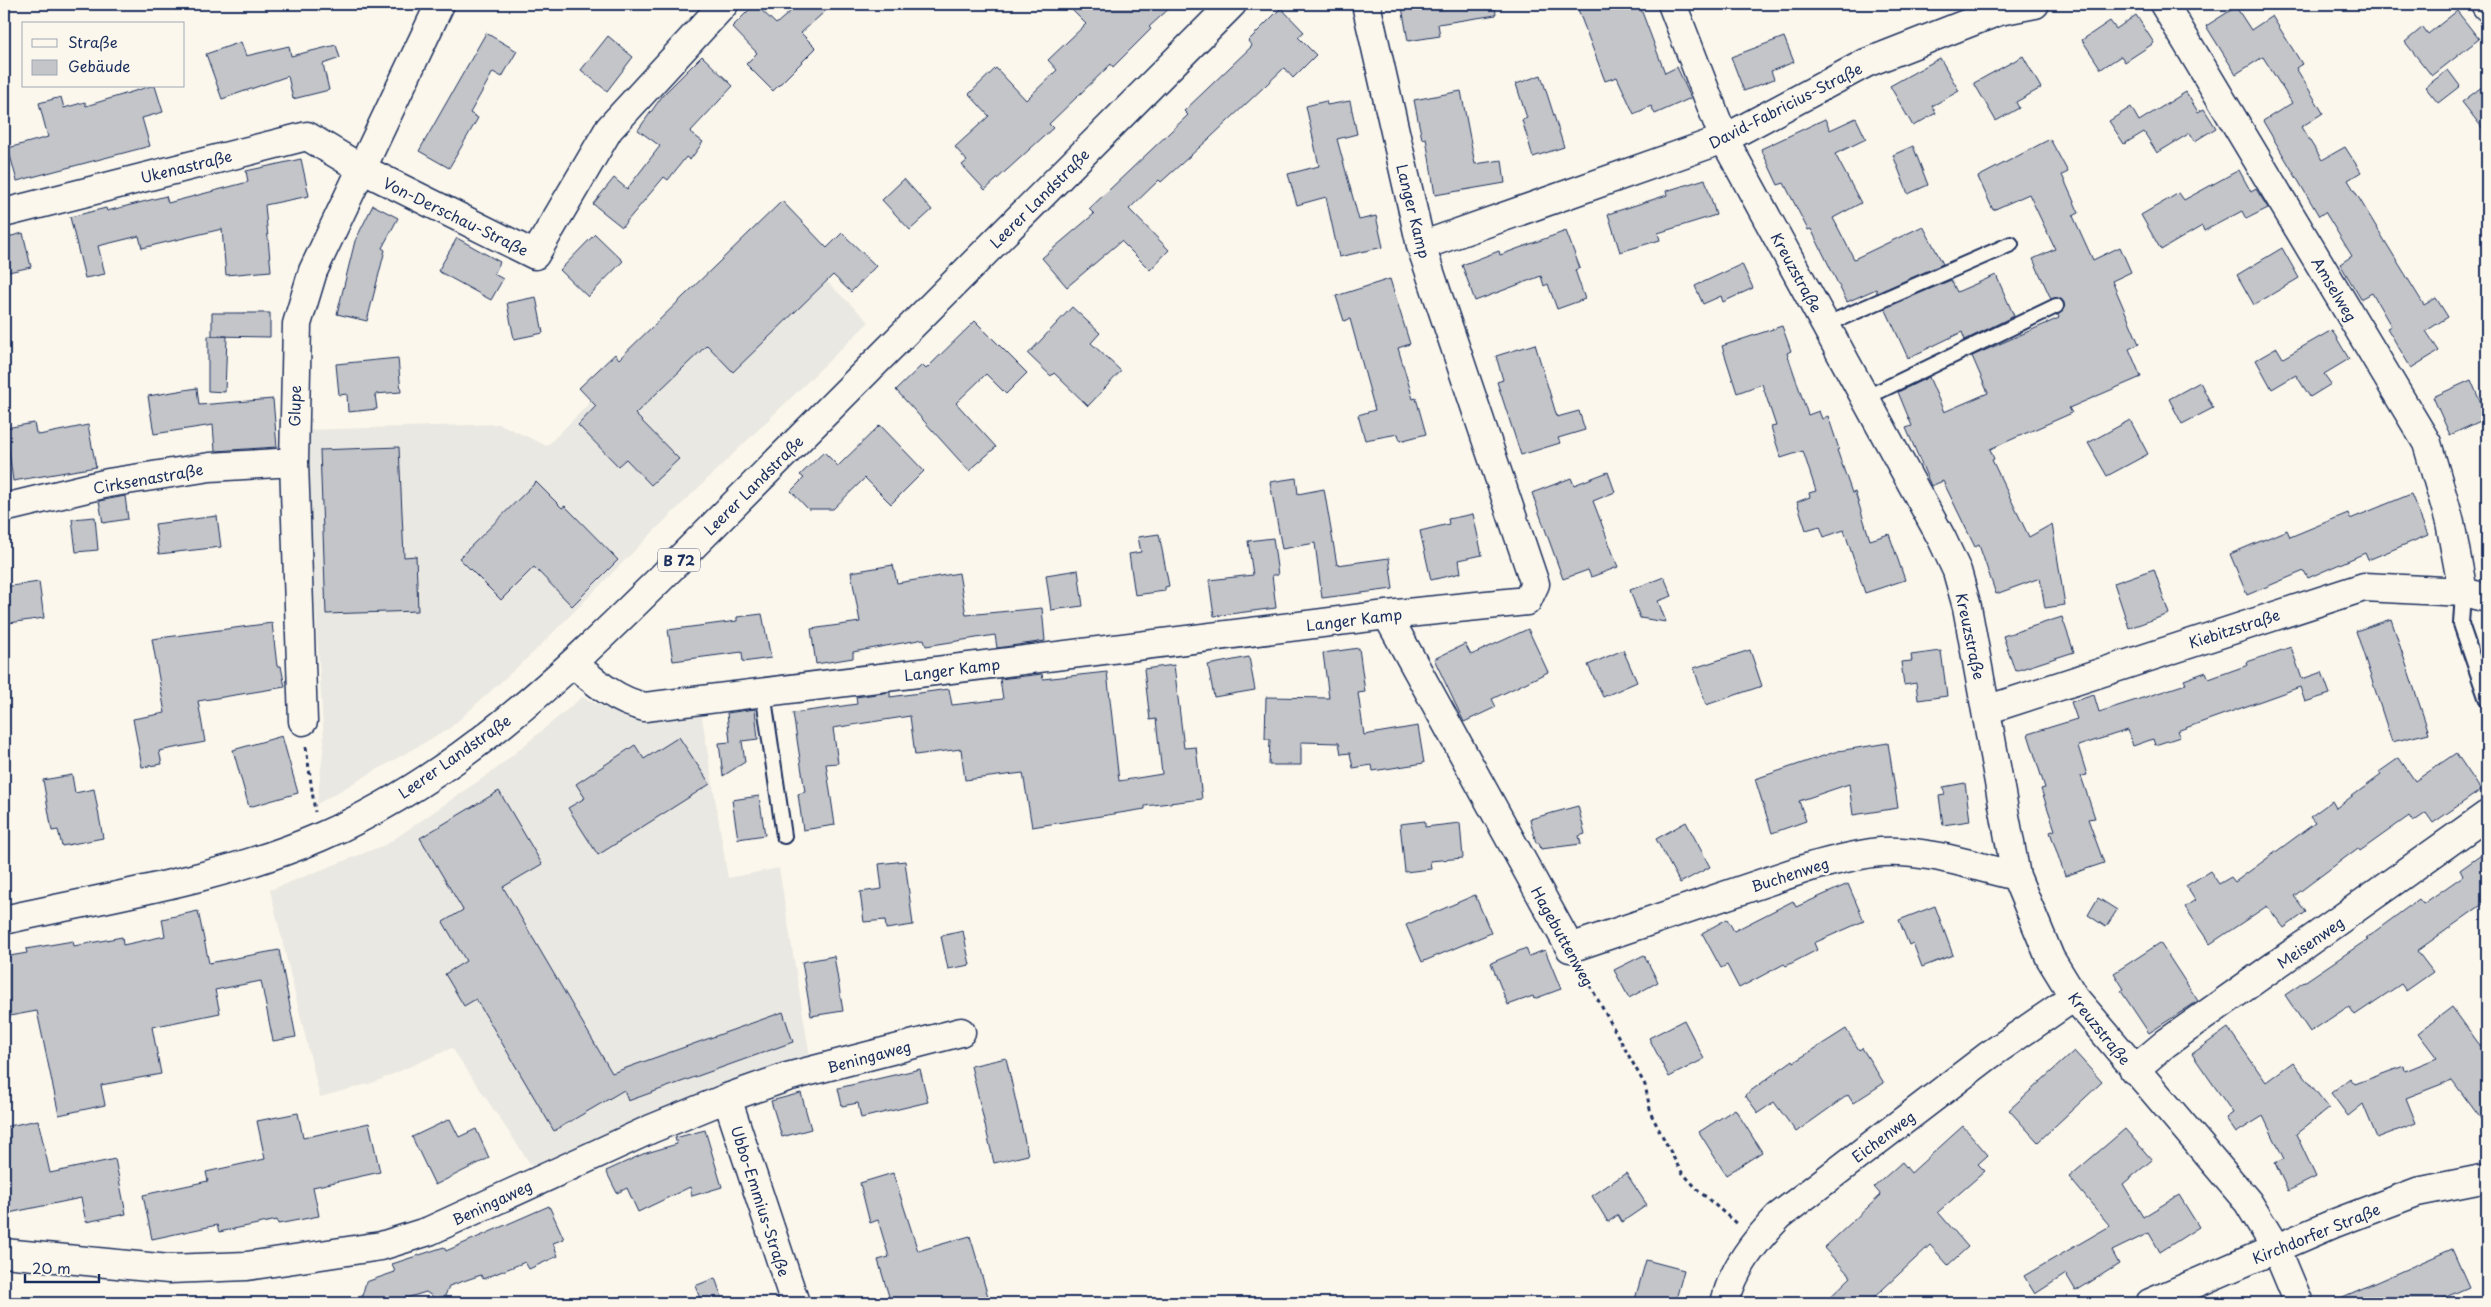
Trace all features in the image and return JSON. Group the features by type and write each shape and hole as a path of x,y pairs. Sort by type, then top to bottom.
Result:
{"street":[{"name":"Glupe","path":"303,721 294,462 297,324 312,271 440,4"},
{"name":"Von-Derschau-Straße","path":"362,169 535,255 608,130 724,4"},
{"name":"Leerer Landstraße","path":"4,920 188,881 266,858 318,838 405,792 491,733 574,664 1232,4"},
{"name":"Langer Kamp","path":"574,664 597,683 627,703 645,707 1387,615 1527,601 1535,584 1421,246 1366,4"},
{"name":"Kreuzstraße","path":"1672,4 1724,139 1942,538 1957,571 1967,606 2016,876 2050,958 2074,997 2248,1202 2276,1248 2299,1303"},
{"name":"David-Fabricius-Straße","path":"1421,246 1724,139 1866,63 1998,11 2035,4"},
{"name":"Amselweg","path":"2164,4 2427,443 2450,522 2475,595"},
{"name":"Ukenastraße","path":"4,213 308,136 362,169"},
{"name":"Cirksenastraße","path":"4,508 117,482 210,467 294,462"},
{"name":"Kiebitzstraße","path":"1986,710 2364,587 2475,595"},
{"name":"Hagebuttenweg","path":"1387,615 1570,948"},
{"name":"Meisenweg","path":"2134,1070 2166,1043 2473,828 2487,815"},
{"name":"Buchenweg","path":"1570,948 1810,867 1847,857 1882,852 1907,853 2016,876"},
{"name":"Eichenweg","path":"1725,1303 1738,1268 1756,1241 1779,1216 1988,1056 2074,997"},
{"name":"Beningaweg","path":"4,1253 169,1269 247,1266 381,1246 429,1231 651,1129 728,1098 788,1077 961,1032"},
{"name":"Ubbo-Emmius-Straße","path":"728,1098 795,1303"},
{"name":"Kirchdorfer Straße","path":"2150,1303 2276,1248 2417,1192 2487,1178"}],"lane":[{"path":"1826,325 2011,244"},
{"path":"1865,398 2056,306"},
{"path":"2475,595 2460,624 2487,700"},
{"path":"763,692 784,836"}],"path":[{"path":"303,721 318,838"},
{"name":"Hagebuttenweg","path":"1570,948 1645,1085 1651,1114 1680,1170 1699,1191 1756,1241"}],"shaded area":[{"path":"767,224 869,322 656,529 533,653 450,728 317,804 324,743 304,430 500,424 547,446"},
{"path":"582,697 633,721 701,711 728,878 779,868 810,1057 752,1073 535,1171 452,1048 375,1082 320,1097 270,890 387,844 496,769"}],"building":[{"path":"755,4 776,24 799,4 833,4 801,33 816,48 773,91 746,64 757,53 732,27"},
{"path":"1066,4 1174,4 1149,27 1151,29 1113,67 1111,64 1049,124 1053,128 985,190 962,165 967,161 955,147 989,116 969,94 996,68 1026,100 1057,70 1048,60 1086,24"},
{"path":"1419,4 1495,4 1496,15 1438,24 1440,36 1408,41 1402,7"},
{"path":"1576,4 1639,4 1665,73 1677,67 1691,98 1655,114 1651,106 1634,114 1617,77 1605,81"},
{"path":"2236,7 2251,30 2272,16 2302,64 2296,68 2323,113 2301,127 2322,160 2345,147 2361,172 2348,180 2386,243 2424,305 2436,298 2448,317 2426,331 2439,351 2411,368 2387,328 2391,326 2372,293 2361,299 2340,264 2352,256 2325,212 2319,216 2263,121 2292,103 2263,57 2236,74 2206,26"},
{"path":"1281,8 1304,32 1298,37 1316,55 1293,78 1284,68 1210,138 1161,182 1159,180 1129,209 1169,250 1150,270 1121,241 1067,287 1042,258 1094,214 1089,209 1188,115 1184,111 1252,46 1248,41"},
{"path":"2457,11 2479,39 2432,76 2405,42 2423,27 2428,34"},
{"path":"2136,15 2154,43 2125,62 2121,56 2101,69 2082,40 2110,21 2116,29"},
{"path":"486,33 517,51 502,77 493,72 470,113 478,118 449,168 419,151"},
{"path":"608,36 633,57 607,91 581,70"},
{"path":"1784,37 1794,62 1771,71 1774,79 1744,91 1731,57"},
{"path":"241,42 246,56 289,46 291,56 336,45 340,58 323,64 329,90 293,99 288,76 222,99 206,54"},
{"path":"702,56 733,86 690,132 703,142 690,160 686,157 668,180 664,177 622,227 593,204 614,178 627,189 660,146 638,130 663,95"},
{"path":"2023,56 2041,88 2016,102 2019,108 1996,121 1974,83"},
{"path":"1940,58 1959,91 1932,106 1936,113 1913,126 1890,86"},
{"path":"2448,70 2460,86 2438,103 2425,87"},
{"path":"1541,75 1564,147 1533,157 1522,120 1527,118 1516,84"},
{"path":"2487,83 2487,134 2462,102"},
{"path":"144,88 156,88 163,112 142,118 150,146 17,181 8,148 48,137 39,103 61,97 64,108 85,102 86,106"},
{"path":"1461,91 1475,164 1502,160 1505,183 1435,195 1426,138 1422,139 1414,100"},
{"path":"2186,92 2198,112 2204,109 2216,128 2195,141 2190,133 2157,153 2144,132 2124,144 2109,121 2131,107 2139,121"},
{"path":"1326,101 1327,105 1350,101 1357,134 1337,139 1359,220 1376,216 1383,247 1339,257 1326,197 1297,205 1288,174 1319,166 1306,106"},
{"path":"1856,118 1866,139 1835,154 1861,203 1833,218 1854,259 1923,226 1943,264 1877,293 1876,289 1847,302 1811,229 1808,230 1784,183 1778,185 1761,149 1825,119 1830,130"},
{"path":"2050,139 2068,172 2062,175 2079,213 2073,216 2093,260 2120,247 2131,272 2112,281 2139,344 2129,349 2141,377 2069,408 2072,413 1990,449 1994,459 1992,460 2029,537 2052,524 2065,605 2045,608 2040,578 1996,594 1979,545 1975,547 1943,481 1931,486 1906,428 1912,426 1898,392 1929,377 1944,412 1988,393 1972,356 2059,318 2058,315 2063,310 2064,303 2061,299 2051,299 2033,259 2055,249 2029,194 1993,210 1978,177"},
{"path":"1913,146 1928,185 1908,194 1893,155"},
{"path":"301,159 309,196 265,205 271,271 226,275 222,229 142,248 139,236 98,246 105,274 85,278 70,217 106,208 107,211 166,196 168,203 248,182 246,171"},
{"path":"2239,170 2251,192 2256,189 2268,208 2246,219 2242,211 2204,231 2202,226 2161,250 2141,215 2179,193 2184,200"},
{"path":"904,179 932,210 910,230 882,200"},
{"path":"1705,179 1716,215 1658,233 1660,240 1620,252 1608,214 1667,195 1666,191"},
{"path":"782,201 827,248 842,233 876,266 851,292 833,275 733,372 707,345 635,414 679,459 651,485 626,459 618,466 578,425 596,406 579,388 615,354 619,359"},
{"path":"373,205 398,218 382,248 385,250 367,321 337,314 355,241"},
{"path":"1566,231 1580,268 1575,270 1585,299 1557,309 1548,284 1544,286 1541,276 1475,301 1462,265 1499,251 1500,255"},
{"path":"23,233 31,267 4,273 4,238"},
{"path":"595,234 623,261 588,297 560,270"},
{"path":"457,238 500,262 494,274 503,279 491,300 438,271"},
{"path":"2282,248 2299,278 2254,305 2237,275"},
{"path":"1742,264 1753,288 1723,302 1721,296 1703,304 1695,286"},
{"path":"1996,275 2014,316 1965,340 1962,332 1908,358 1885,308 1951,280 1957,292"},
{"path":"1390,279 1410,344 1398,348 1413,399 1416,398 1426,434 1400,441 1398,434 1365,440 1358,415 1375,410 1350,319 1344,321 1336,296"},
{"path":"536,297 543,333 514,339 507,303"},
{"path":"1072,307 1100,333 1091,343 1121,371 1088,406 1054,373 1051,376 1028,354"},
{"path":"212,313 270,313 270,337 212,336"},
{"path":"975,321 1027,373 1006,394 986,374 956,403 996,447 969,471 896,390 922,365 926,369"},
{"path":"1782,326 1791,351 1787,353 1808,415 1819,411 1822,419 1828,416 1839,449 1837,450 1852,493 1855,492 1870,540 1889,534 1905,580 1865,593 1844,530 1824,537 1820,526 1806,530 1797,502 1810,497 1809,493 1816,491 1803,451 1781,458 1771,427 1776,426 1762,384 1737,393 1722,346"},
{"path":"2332,330 2349,359 2324,374 2331,384 2310,397 2296,375 2272,389 2256,360 2277,348 2283,358"},
{"path":"208,336 227,336 225,392 208,391"},
{"path":"1535,344 1557,417 1579,411 1585,430 1558,438 1560,443 1521,455 1497,382 1503,380 1496,356"},
{"path":"398,358 401,392 375,394 377,409 348,412 347,394 339,395 336,364"},
{"path":"2471,380 2487,418 2450,435 2433,397"},
{"path":"2200,382 2213,408 2182,424 2169,399"},
{"path":"197,388 199,405 273,399 277,447 215,451 213,425 154,434 148,396"},
{"path":"2130,420 2148,454 2107,476 2088,443"},
{"path":"34,423 36,433 39,435 88,425 96,467 13,481 6,428"},
{"path":"880,425 924,471 891,504 865,478 833,509 808,509 791,491 804,478 800,475 824,452 838,466"},
{"path":"399,447 404,557 416,556 418,611 326,614 320,450"},
{"path":"1608,472 1615,492 1593,501 1618,567 1591,577 1588,570 1563,579 1532,493 1571,478 1574,485"},
{"path":"1296,478 1298,494 1324,489 1337,565 1389,558 1393,589 1322,598 1315,543 1282,549 1270,482"},
{"path":"536,482 562,508 565,506 618,560 572,606 534,567 501,600 459,558"},
{"path":"2411,494 2428,535 2368,560 2365,553 2308,578 2304,571 2247,595 2230,554 2287,530 2290,537 2348,513 2350,519"},
{"path":"125,496 128,519 103,523 99,501"},
{"path":"1473,514 1482,555 1459,560 1461,573 1431,580 1420,531 1449,524 1448,519"},
{"path":"217,516 221,547 159,554 155,524"},
{"path":"95,517 98,550 76,552 72,519"},
{"path":"1159,534 1169,586 1165,587 1165,591 1135,595 1129,554 1141,552 1138,537"},
{"path":"1273,538 1278,575 1272,575 1276,608 1214,616 1209,580 1253,575 1248,541"},
{"path":"893,565 897,583 959,573 966,615 1042,608 1045,641 997,648 995,635 926,646 924,639 853,652 853,658 816,664 811,629 860,622 851,572"},
{"path":"2154,569 2169,614 2129,628 2114,583"},
{"path":"1078,570 1083,606 1051,610 1046,575"},
{"path":"1664,577 1672,596 1658,601 1666,622 1640,618 1630,590"},
{"path":"39,582 44,618 9,623 4,587"},
{"path":"762,614 771,658 743,662 742,652 673,661 668,630 737,621 737,617"},
{"path":"2062,617 2074,652 2015,671 2003,636"},
{"path":"2391,619 2429,733 2392,742 2356,631"},
{"path":"272,623 277,666 281,666 285,687 198,701 205,742 159,751 162,764 142,767 133,719 165,713 152,639"},
{"path":"1528,629 1548,672 1492,699 1496,707 1464,722 1434,659 1465,644 1471,655"},
{"path":"2291,647 2302,679 2322,672 2330,694 2305,702 2300,687 2177,731 2180,737 2155,745 2153,739 2133,746 2128,730 2078,746 2087,775 2081,776 2095,818 2088,819 2104,863 2065,876 2050,832 2055,830 2041,789 2045,788 2028,734 2077,719 2071,702 2094,695 2099,712 2186,684 2184,680 2206,672 2209,679 2248,665 2247,662"},
{"path":"1359,648 1365,692 1358,693 1364,735 1418,726 1424,763 1373,771 1372,765 1353,768 1350,753 1341,754 1339,743 1301,742 1301,765 1269,765 1270,739 1265,739 1266,697 1329,698 1323,653"},
{"path":"1623,650 1637,682 1603,697 1588,665"},
{"path":"1750,650 1762,686 1706,705 1694,668"},
{"path":"1941,651 1947,696 1918,700 1916,683 1904,685 1901,662 1912,661 1911,655"},
{"path":"1249,657 1255,690 1214,697 1208,665"},
{"path":"1174,665 1184,748 1196,747 1202,799 1145,806 1145,809 1032,827 1023,773 965,780 961,749 915,755 910,716 833,728 838,763 826,764 835,825 803,830 798,794 805,792 793,713 857,704 856,697 890,692 890,697 949,689 952,705 1003,699 1000,679 1042,674 1043,679 1107,672 1119,781 1162,774 1156,719 1150,720 1144,669"},
{"path":"755,709 758,739 742,741 745,762 723,776 719,743 730,742 727,713"},
{"path":"282,736 298,793 249,807 233,750"},
{"path":"679,737 710,784 598,855 568,808 585,798 576,784 635,745 644,759"},
{"path":"1888,743 1898,808 1853,815 1849,784 1799,801 1806,821 1772,833 1755,779 1838,751"},
{"path":"2456,753 2481,790 2433,823 2426,813 2413,822 2409,816 2360,851 2358,848 2294,896 2306,912 2284,928 2267,906 2210,944 2185,907 2195,900 2186,886 2210,871 2219,884 2231,877 2235,882 2315,823 2310,817 2332,801 2336,808 2381,775 2379,772 2399,758 2415,781"},
{"path":"72,775 75,793 94,789 103,838 62,846 58,830 52,831 43,780"},
{"path":"1965,783 1970,821 1943,825 1939,796 1945,795 1943,787"},
{"path":"499,791 542,864 503,887 612,1073 783,1012 793,1042 628,1101 624,1090 554,1131 476,999 464,1006 445,974 466,961 443,922 463,910 420,838"},
{"path":"759,796 765,835 738,839 732,800"},
{"path":"1578,806 1585,834 1579,836 1581,844 1541,849 1539,843 1536,843 1530,819"},
{"path":"1425,821 1425,827 1460,823 1463,858 1430,861 1431,869 1405,872 1400,824"},
{"path":"1686,822 1710,867 1680,883 1656,839"},
{"path":"2487,851 2487,901 2417,951 2433,972 2406,991 2401,984 2355,1015 2349,1006 2310,1032 2285,995 2368,939 2366,938 2419,899 2423,904 2463,876 2460,870"},
{"path":"905,861 913,925 886,929 885,920 864,922 860,892 882,889 879,864"},
{"path":"1848,884 1864,921 1814,943 1817,950 1786,966 1784,964 1739,988 1727,965 1721,968 1702,933 1727,919 1734,931 1793,901 1796,907"},
{"path":"1475,895 1491,933 1422,962 1406,925"},
{"path":"2098,898 2117,910 2106,927 2088,915"},
{"path":"1935,906 1953,955 1922,967 1913,943 1909,945 1899,920"},
{"path":"198,911 209,963 279,950 296,1037 273,1041 261,981 215,990 220,1013 152,1027 161,1074 101,1085 105,1105 59,1115 37,1011 4,1017 4,957 27,953 26,949 73,941 74,946 122,937 123,945 165,936 162,919"},
{"path":"963,931 970,965 948,969 941,936"},
{"path":"2160,943 2198,1001 2149,1033 2121,991 2124,989 2114,973"},
{"path":"1526,948 1529,956 1545,950 1561,989 1534,999 1533,996 1508,1005 1491,963"},
{"path":"1644,955 1658,982 1629,998 1614,970"},
{"path":"834,956 843,1011 811,1016 802,962"},
{"path":"2452,1007 2487,1055 2487,1127 2452,1080 2406,1098 2416,1123 2377,1138 2363,1104 2348,1116 2331,1093 2350,1078 2355,1084 2404,1066 2405,1071 2437,1058 2418,1033"},
{"path":"1684,1020 1704,1059 1669,1077 1649,1038"},
{"path":"2228,1028 2266,1082 2293,1062 2329,1108 2296,1134 2316,1177 2288,1191 2275,1163 2284,1159 2263,1116 2236,1133 2226,1118 2233,1113 2192,1054"},
{"path":"1846,1029 1859,1050 1862,1048 1884,1083 1853,1103 1848,1095 1796,1132 1774,1102 1758,1113 1745,1095 1793,1060 1794,1062"},
{"path":"2074,1051 2102,1082 2038,1142 2009,1110"},
{"path":"1006,1058 1028,1155 994,1163 971,1066"},
{"path":"920,1069 928,1102 861,1118 858,1103 842,1106 838,1088"},
{"path":"801,1093 811,1129 782,1137 771,1101"},
{"path":"1735,1109 1762,1152 1726,1175 1699,1132"},
{"path":"298,1113 303,1138 369,1123 380,1172 313,1187 319,1216 278,1224 277,1220 219,1232 217,1225 152,1239 143,1195 208,1181 206,1172 265,1159 257,1121"},
{"path":"450,1119 459,1137 476,1129 489,1158 435,1185 412,1137"},
{"path":"38,1120 50,1173 115,1159 126,1214 86,1222 81,1198 4,1214 4,1127"},
{"path":"1963,1126 1988,1155 1978,1164 1985,1171 1938,1212 1968,1247 1948,1265 1930,1245 1868,1303 1824,1303 1851,1277 1824,1248 1881,1195 1874,1187 1902,1162 1911,1173"},
{"path":"2125,1129 2152,1160 2123,1184 2143,1217 2179,1195 2199,1227 2160,1252 2149,1233 2112,1251 2119,1264 2076,1291 2066,1274 2035,1294 2024,1276 2110,1226 2069,1177"},
{"path":"705,1130 722,1187 692,1196 690,1187 638,1212 627,1188 617,1193 606,1171 643,1154 677,1144 675,1138"},
{"path":"893,1173 918,1251 970,1236 990,1303 891,1303 878,1260 889,1257 878,1220 870,1223 860,1183"},
{"path":"1626,1173 1647,1205 1622,1222 1618,1215 1608,1222 1592,1196"},
{"path":"549,1206 564,1239 553,1243 558,1256 529,1269 525,1262 483,1279 481,1275 449,1286 445,1296 435,1298 426,1292 390,1303 360,1303 366,1282 395,1272 392,1264 444,1247 446,1251"},
{"path":"2452,1249 2469,1287 2432,1303 2329,1303"},
{"path":"1646,1260 1684,1270 1675,1303 1634,1303"},
{"path":"715,1278 724,1303 702,1303 695,1286"}]}
